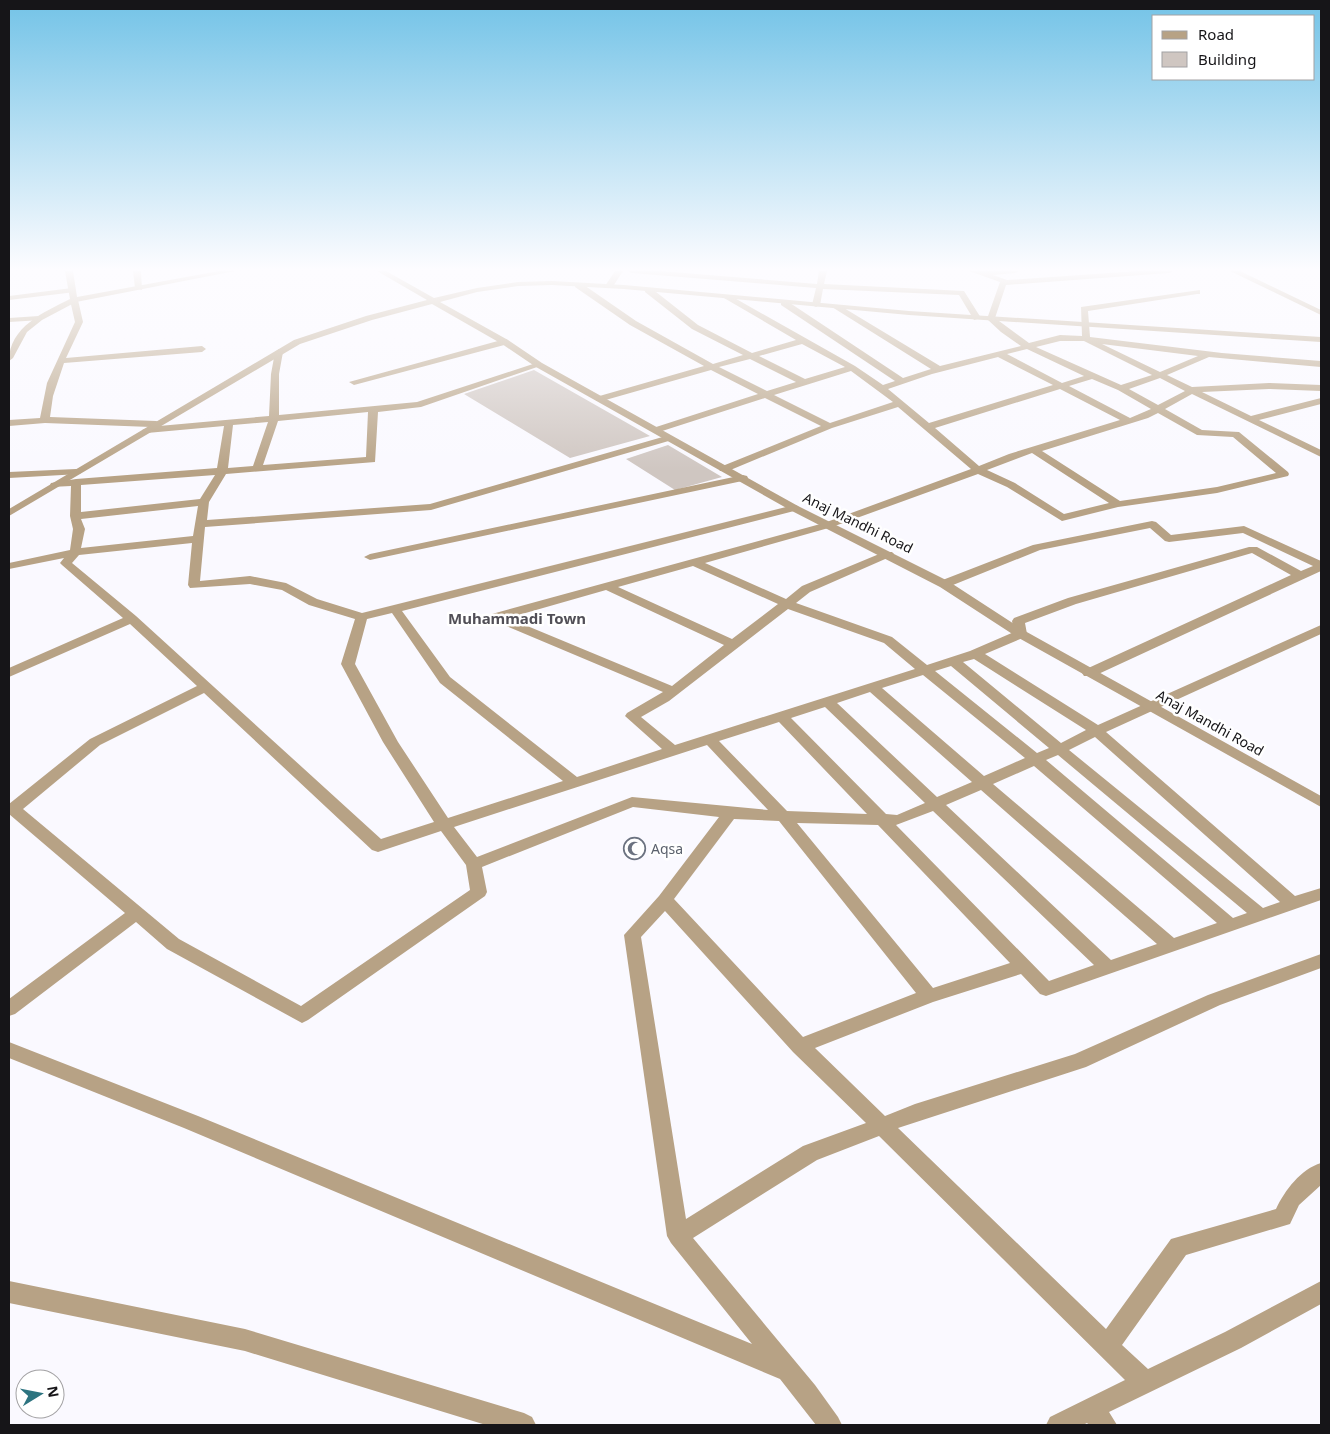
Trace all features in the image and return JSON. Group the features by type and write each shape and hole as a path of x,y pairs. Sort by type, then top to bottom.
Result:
{"street":[{"path":"9,358 20,338"},
{"path":"44,420 44,410 61,361 72,338"},
{"path":"9,513 55,485 76,477 156,424 279,352 309,338"},
{"name":"Anaj Mandhi Road","path":"498,338 539,365 794,508 944,584 1021,634 1321,802"},
{"path":"661,338 712,367 829,426"},
{"path":"718,338 805,383"},
{"path":"797,338 852,368 882,388 978,470 1011,484 1062,518 1118,504 1217,490 1284,474 1236,434 1200,433 1121,388 1014,338"},
{"path":"837,338 902,381"},
{"path":"886,338 938,370"},
{"path":"882,388 938,370 1060,338 1086,339 1207,354 1321,364"},
{"path":"1306,338 1321,339"},
{"path":"1086,339 1321,454"},
{"path":"600,399 802,341"},
{"path":"354,382 505,342"},
{"path":"61,361 202,349"},
{"path":"257,469 274,419 275,374 279,352"},
{"path":"999,354 1129,421"},
{"path":"1121,388 1161,375 1207,354"},
{"path":"147,430 418,405 539,365"},
{"path":"656,430 852,368"},
{"path":"928,426 1093,376"},
{"path":"673,691 496,617 828,525 1034,450 1129,421 1193,390 1269,386 1321,388"},
{"path":"1252,419 1321,401"},
{"path":"724,469 829,426 901,403"},
{"path":"9,475 76,477 222,472 371,460 373,410"},
{"path":"9,423 44,420 156,424"},
{"path":"229,422 222,472 204,502 198,539 194,585 250,580 286,587 313,602 362,617 794,508"},
{"path":"200,524 432,507 669,438"},
{"path":"1309,448 1321,444"},
{"path":"1034,450 1118,504"},
{"path":"76,477 75,516 79,530 75,552 66,563 132,620 378,846 975,654 1021,634 1018,621 1063,604 1253,549 1300,575"},
{"path":"370,557 743,478"},
{"path":"75,516 204,502"},
{"path":"944,584 1038,547 1152,524 1169,539 1244,529 1321,566"},
{"path":"9,566 75,552 198,539"},
{"path":"672,750 632,716 673,691 806,589 888,554"},
{"path":"696,563 787,604 888,640 1035,759 1230,925"},
{"path":"1089,673 1321,566"},
{"path":"609,587 734,645"},
{"path":"395,608 445,680 574,782"},
{"path":"204,688 95,742 13,810 173,944 302,1015 479,892 474,864 443,825 381,727 348,664 362,617"},
{"path":"9,673 132,620"},
{"path":"474,864 632,802 784,817 899,820 1059,749 1148,706 1321,630"},
{"path":"975,654 1096,730 1293,904"},
{"path":"953,661 1260,915"},
{"path":"872,687 984,782 1171,946"},
{"path":"828,701 1107,968"},
{"path":"781,716 1046,989 1321,894"},
{"path":"709,738 784,817 929,996"},
{"path":"730,813 665,900 632,935 678,1236 788,1370 830,1425"},
{"path":"665,900 800,1046 1145,1383"},
{"path":"9,1009 136,913"},
{"path":"678,1236 810,1153 915,1113 1079,1061 1214,1000 1320,964"},
{"path":"800,1046 929,996 1024,966"},
{"path":"9,1050 190,1122 788,1370"},
{"path":"1107,1347 1179,1246 1283,1217 1292,1198 1321,1172"},
{"path":"9,1292 244,1340 524,1425"},
{"path":"1058,1425 1097,1417 1145,1383 1233,1340 1321,1292"}],"building":[{"path":"534,370 650,436 570,458 464,394"},
{"path":"668,445 722,477 675,490 626,459"}],"place":[{"name":"Aqsa","path":"635,849"}],"district":[{"name":"Muhammadi Town","path":"517,619"}]}
